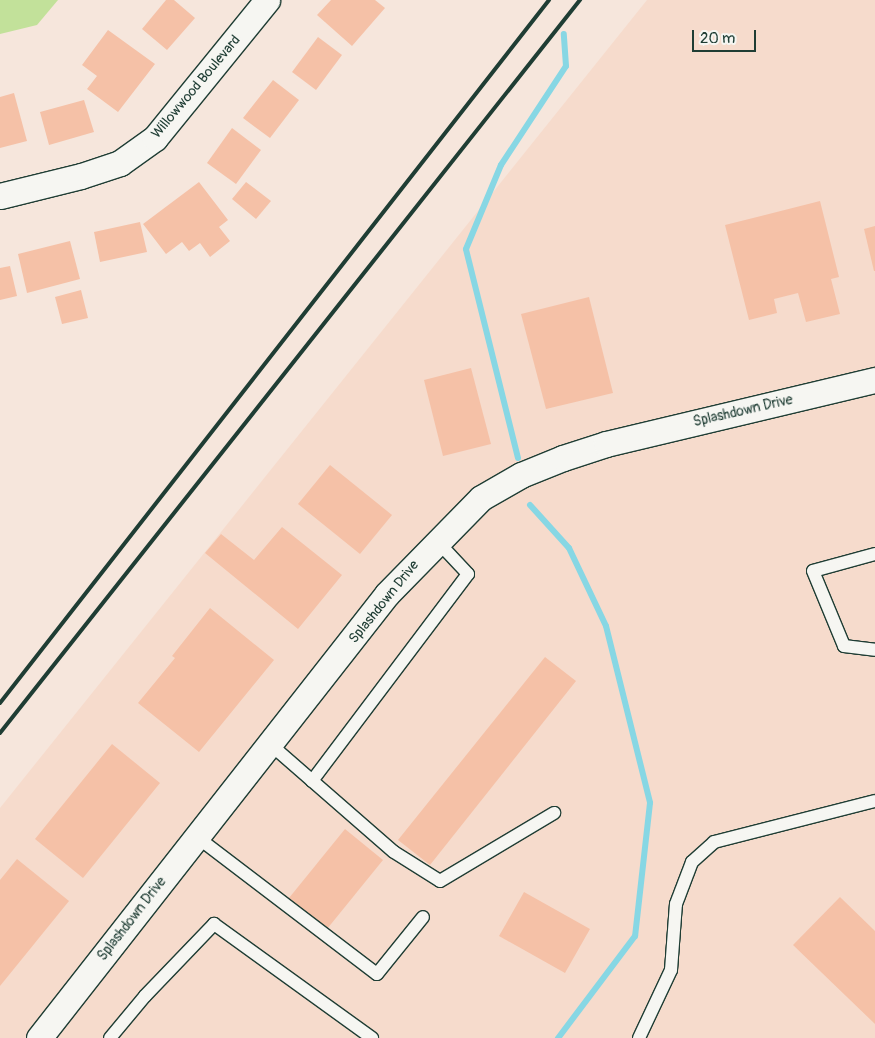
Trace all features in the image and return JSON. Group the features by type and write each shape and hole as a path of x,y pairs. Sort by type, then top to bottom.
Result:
{"street":[{"name":"Willowwood Boulevard","path":"0,196 81,176 120,163 155,138 267,0"},
{"name":"Splashdown Drive","path":"39,1038 387,594 481,498 521,475 563,458 606,444 875,380"}],"lane":[{"path":"312,781 468,574 437,541"},
{"path":"875,554 813,571 844,646 875,650"},
{"path":"270,744 394,852 440,881 554,813"},
{"path":"639,1038 671,970 676,904 692,862 714,842 875,801"},
{"path":"197,837 377,974 422,918"},
{"path":"110,1038 145,996 214,924 372,1038"}],"shaded area":[{"path":"647,0 875,0 875,1038 0,1038 0,808"}],"green space":[{"path":"0,0 58,0 37,25 0,34"}],"building":[{"path":"166,0 174,0 195,18 167,50 142,29"},
{"path":"331,0 375,0 385,8 352,46 317,15"},
{"path":"108,30 155,64 118,112 87,89 97,76 82,65"},
{"path":"318,37 342,55 316,90 292,72"},
{"path":"273,80 299,100 270,138 243,118"},
{"path":"14,93 27,141 0,148 0,97"},
{"path":"84,100 94,132 49,145 40,112"},
{"path":"232,128 261,150 236,184 207,163"},
{"path":"199,182 228,220 219,227 230,241 210,257 200,243 189,251 182,242 166,254 143,224"},
{"path":"246,182 271,201 256,219 232,199"},
{"path":"820,201 839,277 831,279 840,314 806,322 798,293 774,299 777,313 749,320 725,225"},
{"path":"140,222 147,252 100,262 94,232"},
{"path":"875,226 875,271 874,271 864,229"},
{"path":"70,241 80,279 27,293 18,254"},
{"path":"10,266 17,296 0,300 0,268"},
{"path":"81,290 88,318 62,324 55,297"},
{"path":"589,297 613,393 546,409 521,314"},
{"path":"471,368 491,444 443,456 424,380"},
{"path":"330,465 392,515 360,554 298,504"},
{"path":"282,527 342,575 298,629 205,553 221,534 254,560"},
{"path":"210,608 274,660 199,752 138,703 175,658 172,656"},
{"path":"545,657 576,681 430,865 398,840"},
{"path":"112,744 160,783 83,878 35,839"},
{"path":"345,829 383,860 327,929 289,898"},
{"path":"17,859 69,901 0,986 0,880"},
{"path":"524,892 590,929 565,973 499,936"},
{"path":"840,897 875,931 875,1024 793,945"}],"waterway":[{"path":"518,458 466,249 501,165 566,66 564,34"},
{"path":"530,505 569,548 606,626 650,803 635,936 558,1038"}],"railway":[{"path":"0,703 549,0"},
{"path":"0,733 580,0"}]}
